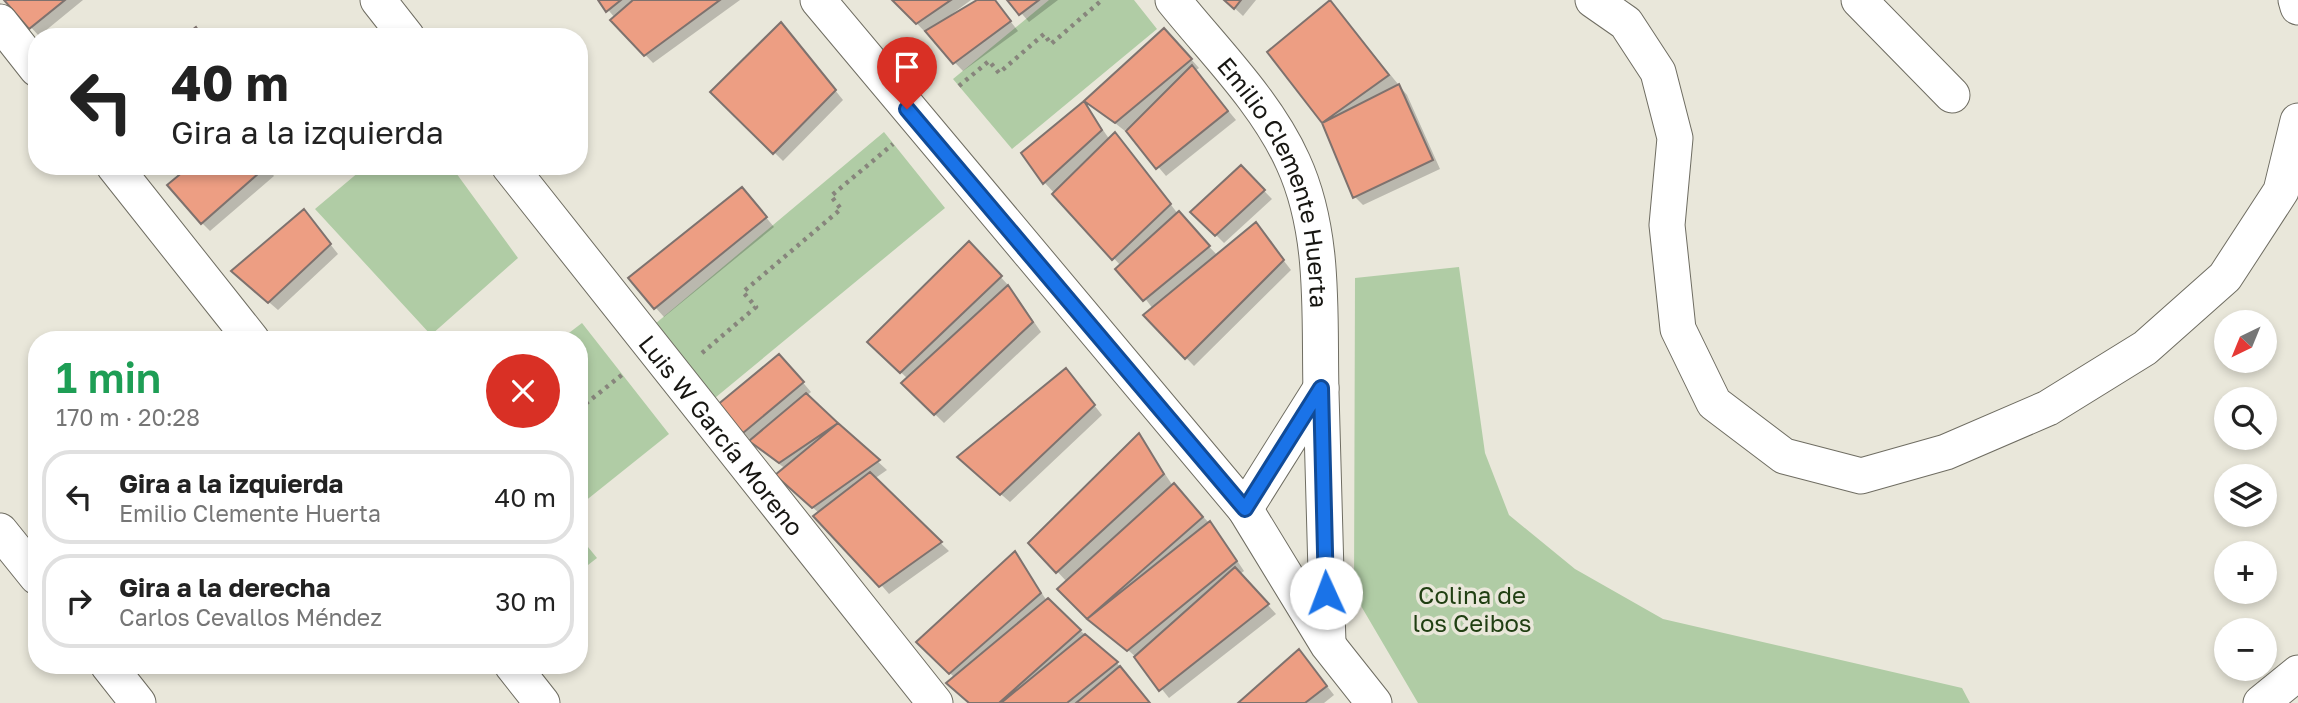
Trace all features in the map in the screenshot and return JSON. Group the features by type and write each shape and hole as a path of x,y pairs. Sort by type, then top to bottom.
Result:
{"street":[{"path":"378,0 400,28"},
{"path":"818,0 1245,509 1328,645 1374,703"},
{"name":"Emilio Clemente Huerta","path":"1173,0 1273,124 1294,164 1313,231 1320,285 1328,645"},
{"path":"1593,0 1626,23 1658,72 1675,138 1667,225 1678,329 1714,403 1784,456 1861,476 1947,452 2048,408 2146,348 2225,277 2281,191 2298,121"},
{"path":"1859,0 1952,95"},
{"path":"2296,0 2298,6"},
{"path":"0,22 28,58"},
{"path":"121,175 245,331"},
{"name":"Luis W García Moreno","path":"516,175 935,703"},
{"path":"1245,509 1321,388"},
{"path":"0,531 28,566"},
{"path":"115,674 138,703"},
{"path":"519,674 542,703"}],"path":[{"path":"959,86 989,61 999,74 1044,34 1051,44 1102,0"},
{"path":"693,360 755,307 743,292 841,209 831,196 894,144"},
{"path":"588,402 623,374"}],"green space":[{"path":"1049,0 1134,0 1157,29 1012,149 953,79"},
{"path":"884,132 945,208 710,402 649,329"},
{"path":"355,175 458,175 518,258 436,331 427,331 315,209"},
{"name":"Colina de los Ceibos","path":"1459,267 1485,453 1509,515 1575,569 1663,619 1962,688 1970,703 1418,703 1354,594 1355,278"},
{"path":"582,323 669,434 588,499 588,331 572,331"},
{"path":"588,547 597,558 588,565"}],"building":[{"path":"4,0 65,0 30,28"},
{"path":"598,0 621,0 606,12"},
{"path":"633,0 720,0 644,56 610,20"},
{"path":"892,0 951,0 916,24"},
{"path":"977,0 995,0 1011,21 953,64 925,31"},
{"path":"1007,0 1039,0 1019,15"},
{"path":"1224,0 1241,0 1234,9"},
{"path":"1330,0 1389,75 1322,123 1267,52"},
{"path":"781,22 836,90 773,154 710,92"},
{"path":"1164,28 1192,59 1115,123 1084,101"},
{"path":"1192,65 1228,111 1156,169 1126,131"},
{"path":"1399,84 1433,160 1353,198 1322,123"},
{"path":"1084,101 1102,130 1043,184 1021,153"},
{"path":"1115,132 1171,204 1112,260 1052,194"},
{"path":"1241,165 1265,190 1215,236 1190,212"},
{"path":"179,175 257,175 201,224 167,185"},
{"path":"742,187 767,217 654,309 628,278"},
{"path":"304,209 331,244 268,303 231,271"},
{"path":"1179,211 1210,246 1143,301 1115,269"},
{"path":"1256,222 1284,260 1185,359 1143,315"},
{"path":"969,241 1002,276 900,373 867,342"},
{"path":"1008,285 1033,322 934,415 901,383"},
{"path":"779,354 804,382 743,433 716,406"},
{"path":"1066,368 1095,405 1000,495 957,457"},
{"path":"806,393 838,423 779,463 749,441"},
{"path":"838,423 880,460 812,508 775,475"},
{"path":"1139,433 1164,474 1056,573 1028,543"},
{"path":"870,472 942,542 879,587 813,516"},
{"path":"1174,483 1203,517 1087,619 1057,589"},
{"path":"1210,521 1237,561 1127,651 1087,619"},
{"path":"1015,551 1041,593 949,674 916,642"},
{"path":"1235,567 1269,604 1159,691 1134,657"},
{"path":"1048,598 1081,630 999,703 969,703 946,683"},
{"path":"1085,634 1118,662 1067,703 1001,703"},
{"path":"1299,649 1327,686 1305,703 1238,703"},
{"path":"1120,666 1150,703 1076,703"}],"route":[{"path":"907,109 1245,509 1321,388 1326,593"}]}
